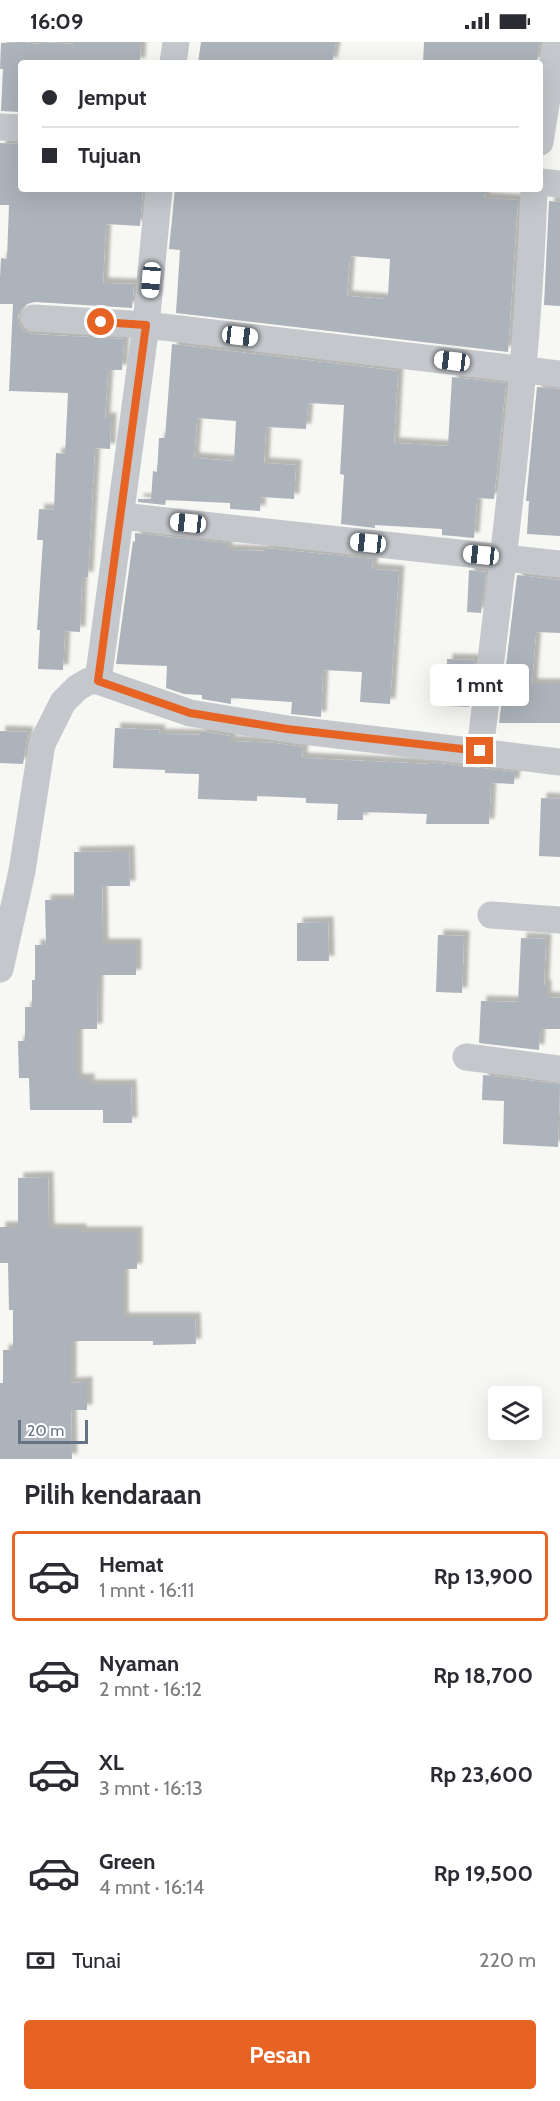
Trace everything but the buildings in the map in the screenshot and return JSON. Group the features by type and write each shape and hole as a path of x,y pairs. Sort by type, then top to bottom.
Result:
{"street":[{"path":"173,60 176,42"},
{"path":"543,123 556,42"},
{"path":"0,127 18,128"},
{"path":"543,182 560,184"},
{"path":"98,681 146,325 159,192"},
{"path":"480,751 503,558 531,278 534,192"},
{"path":"34,318 146,325 560,374"},
{"path":"121,516 560,564"},
{"path":"0,969 8,893 42,744 63,702 77,688 89,681 98,681 190,713 287,729 560,762"},
{"path":"491,915 560,920"},
{"path":"466,1057 560,1069"}],"route":[{"path":"101,322 146,325 98,681 190,713 287,729 480,751"}]}
